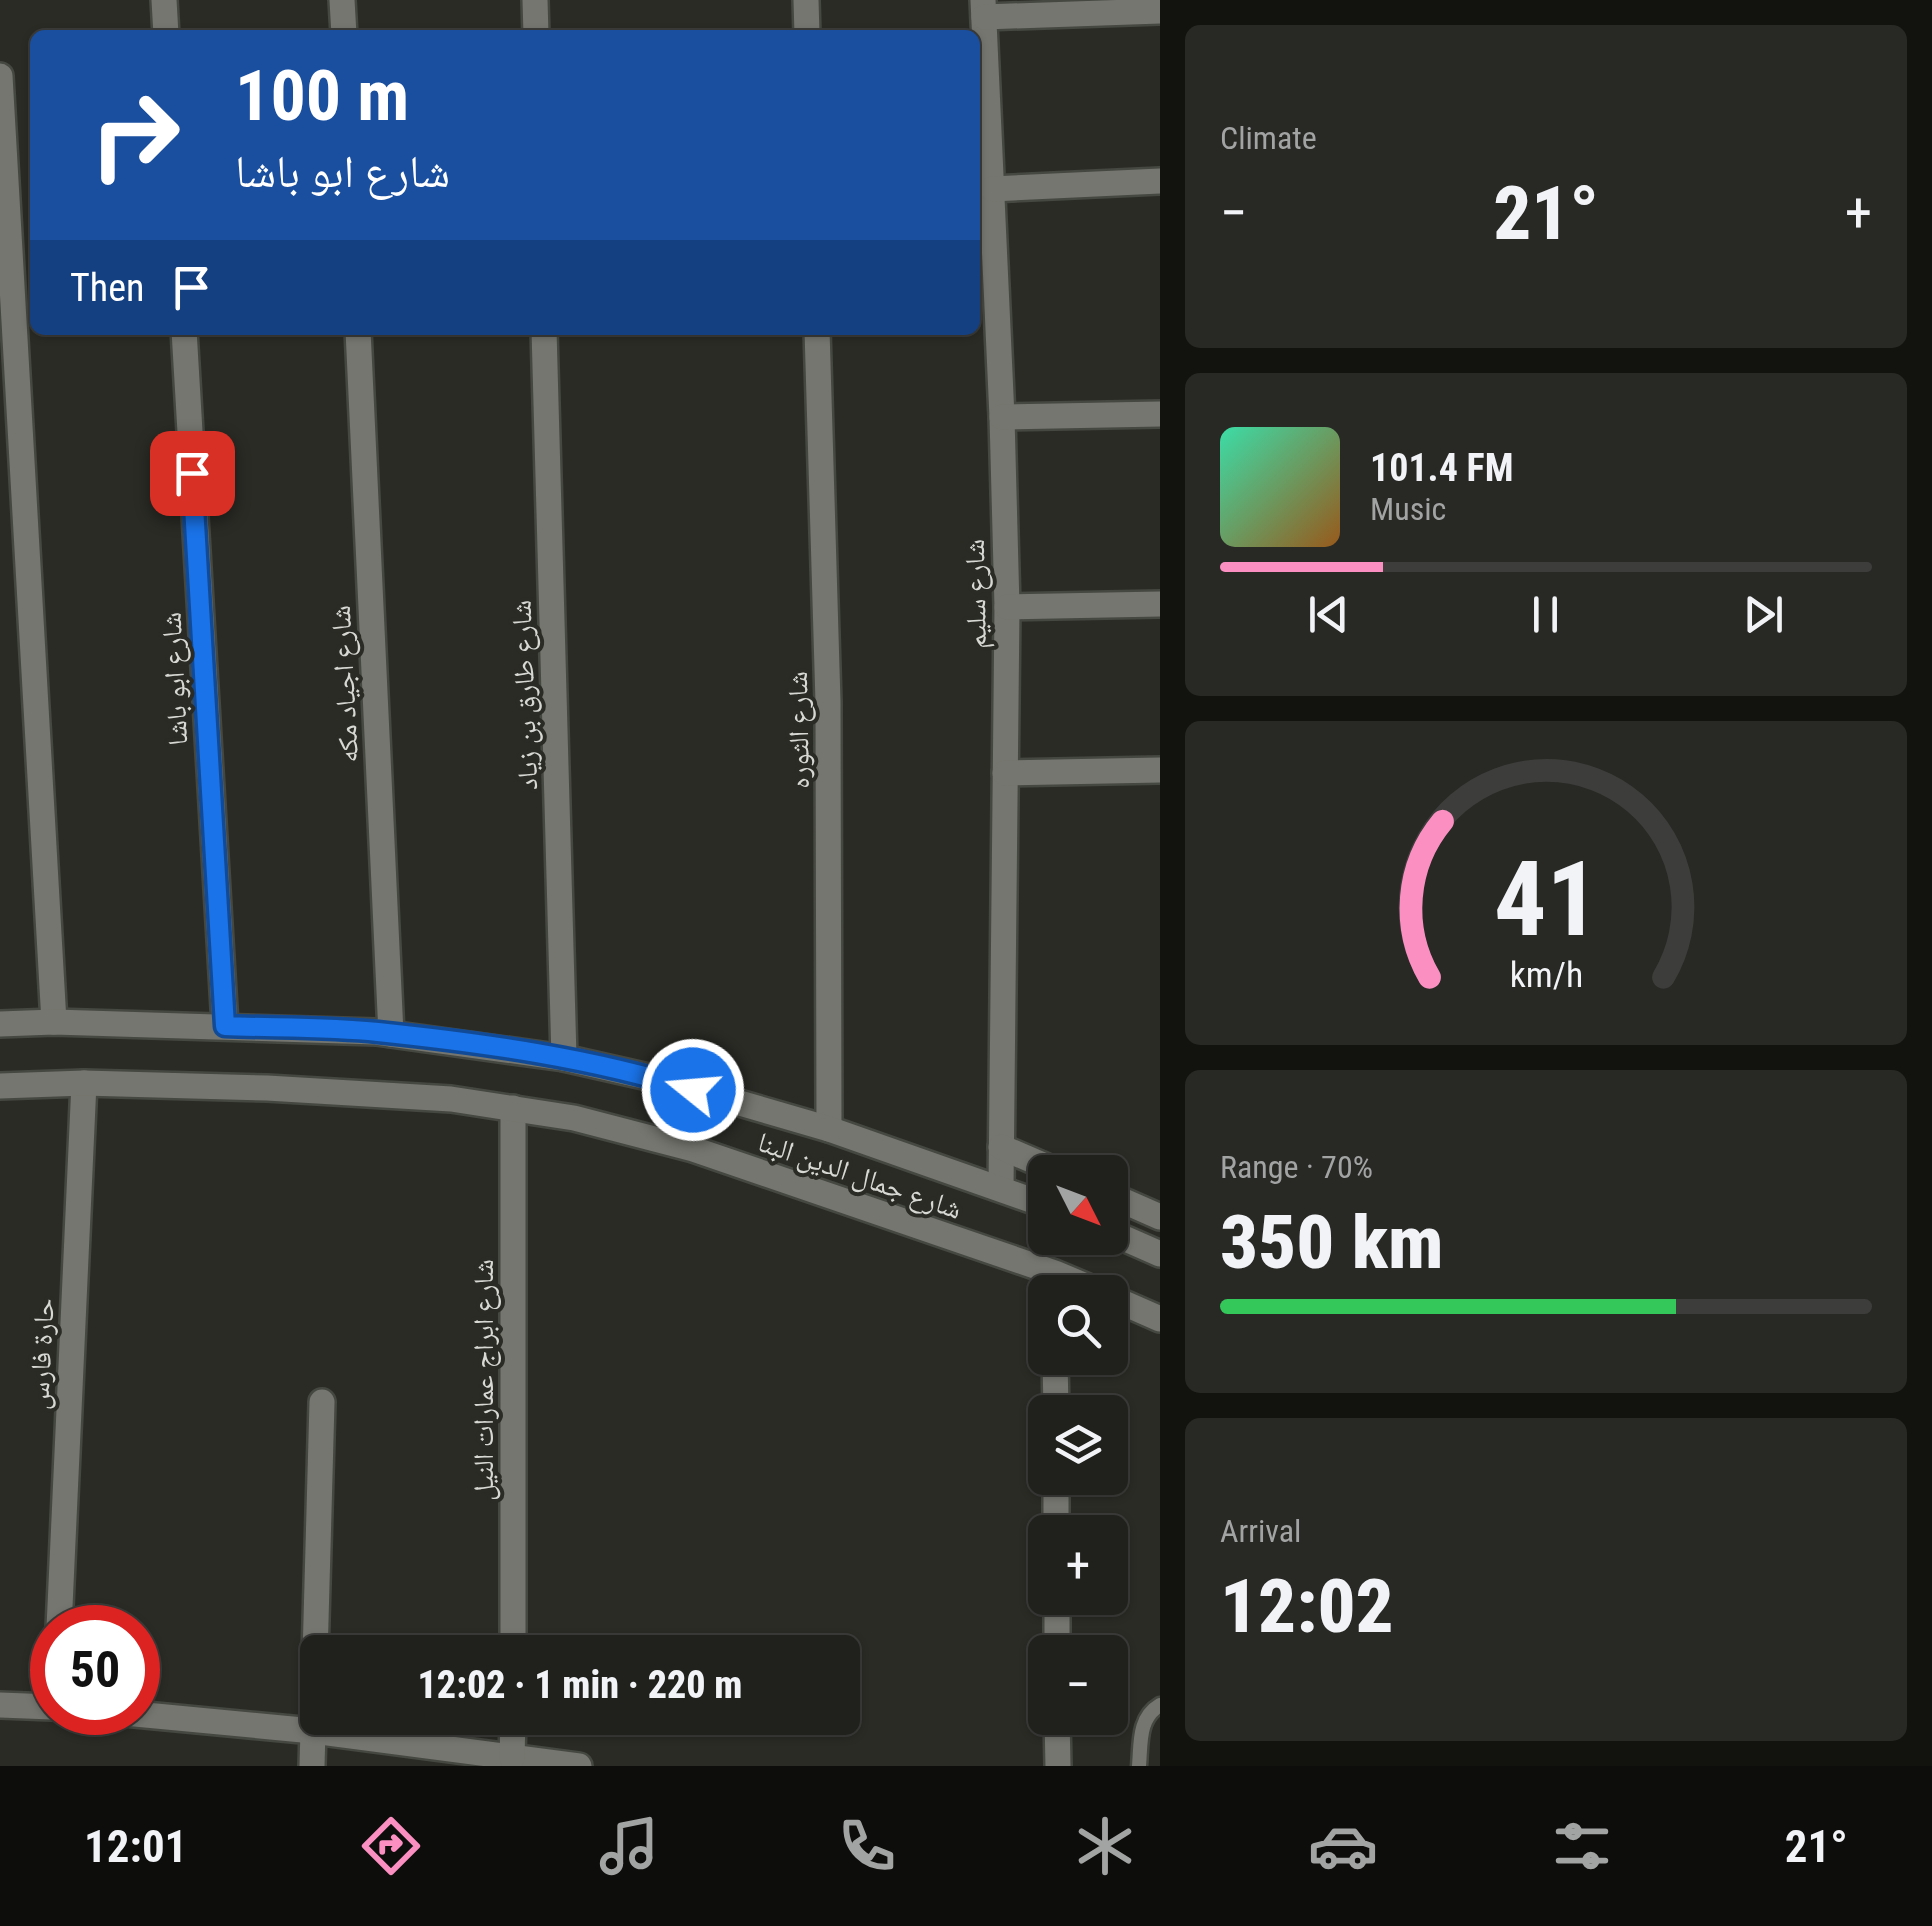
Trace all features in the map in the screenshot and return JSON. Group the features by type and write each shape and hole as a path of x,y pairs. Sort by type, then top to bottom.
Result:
{"street":[{"path":"164,0 166,30"},
{"path":"342,0 344,30"},
{"path":"535,0 536,30"},
{"path":"806,0 807,30"},
{"path":"984,8 1160,12"},
{"name":"شارع سليم","path":"984,8 1007,607 1001,1188"},
{"path":"0,76 54,1022"},
{"path":"992,189 1160,182"},
{"name":"شارع ابو باشا","path":"184,335 225,1026"},
{"name":"شارع اجياد مكه","path":"358,335 391,1034"},
{"name":"شارع طارق بن زياد","path":"544,335 564,1058"},
{"name":"شارع الثوره","path":"816,335 828,702 829,1130"},
{"path":"1002,417 1160,414"},
{"path":"1007,607 1160,604"},
{"path":"1005,773 1160,770"},
{"name":"شارع جمال الدين البنا","path":"0,1024 225,1026 391,1034 564,1058 657,1079 829,1130 1028,1198"},
{"name":"شارع جمال الدين البنا","path":"0,1086 84,1083 414,1097 574,1118 693,1149 1036,1275"},
{"name":"حارة فارس","path":"60,1605 84,1083"},
{"name":"شارع ابراج عمارات النيل","path":"513,1108 513,1635"},
{"path":"1001,1147 1028,1159"},
{"path":"1128,1203 1160,1217"},
{"path":"1128,1240 1160,1254"},
{"path":"1128,1305 1160,1318"},
{"path":"316,1635 322,1402"},
{"path":"0,1705 30,1706"},
{"path":"160,1717 300,1731"},
{"path":"312,1766 313,1735"},
{"path":"336,1735 579,1766"},
{"path":"512,1758 513,1735"},
{"path":"1057,1735 1058,1766"}],"lane":[{"path":"1140,1766 1142,1726 1160,1704"}],"route":[{"path":"192,473 225,1026 376,1032 564,1058 693,1090"}]}
